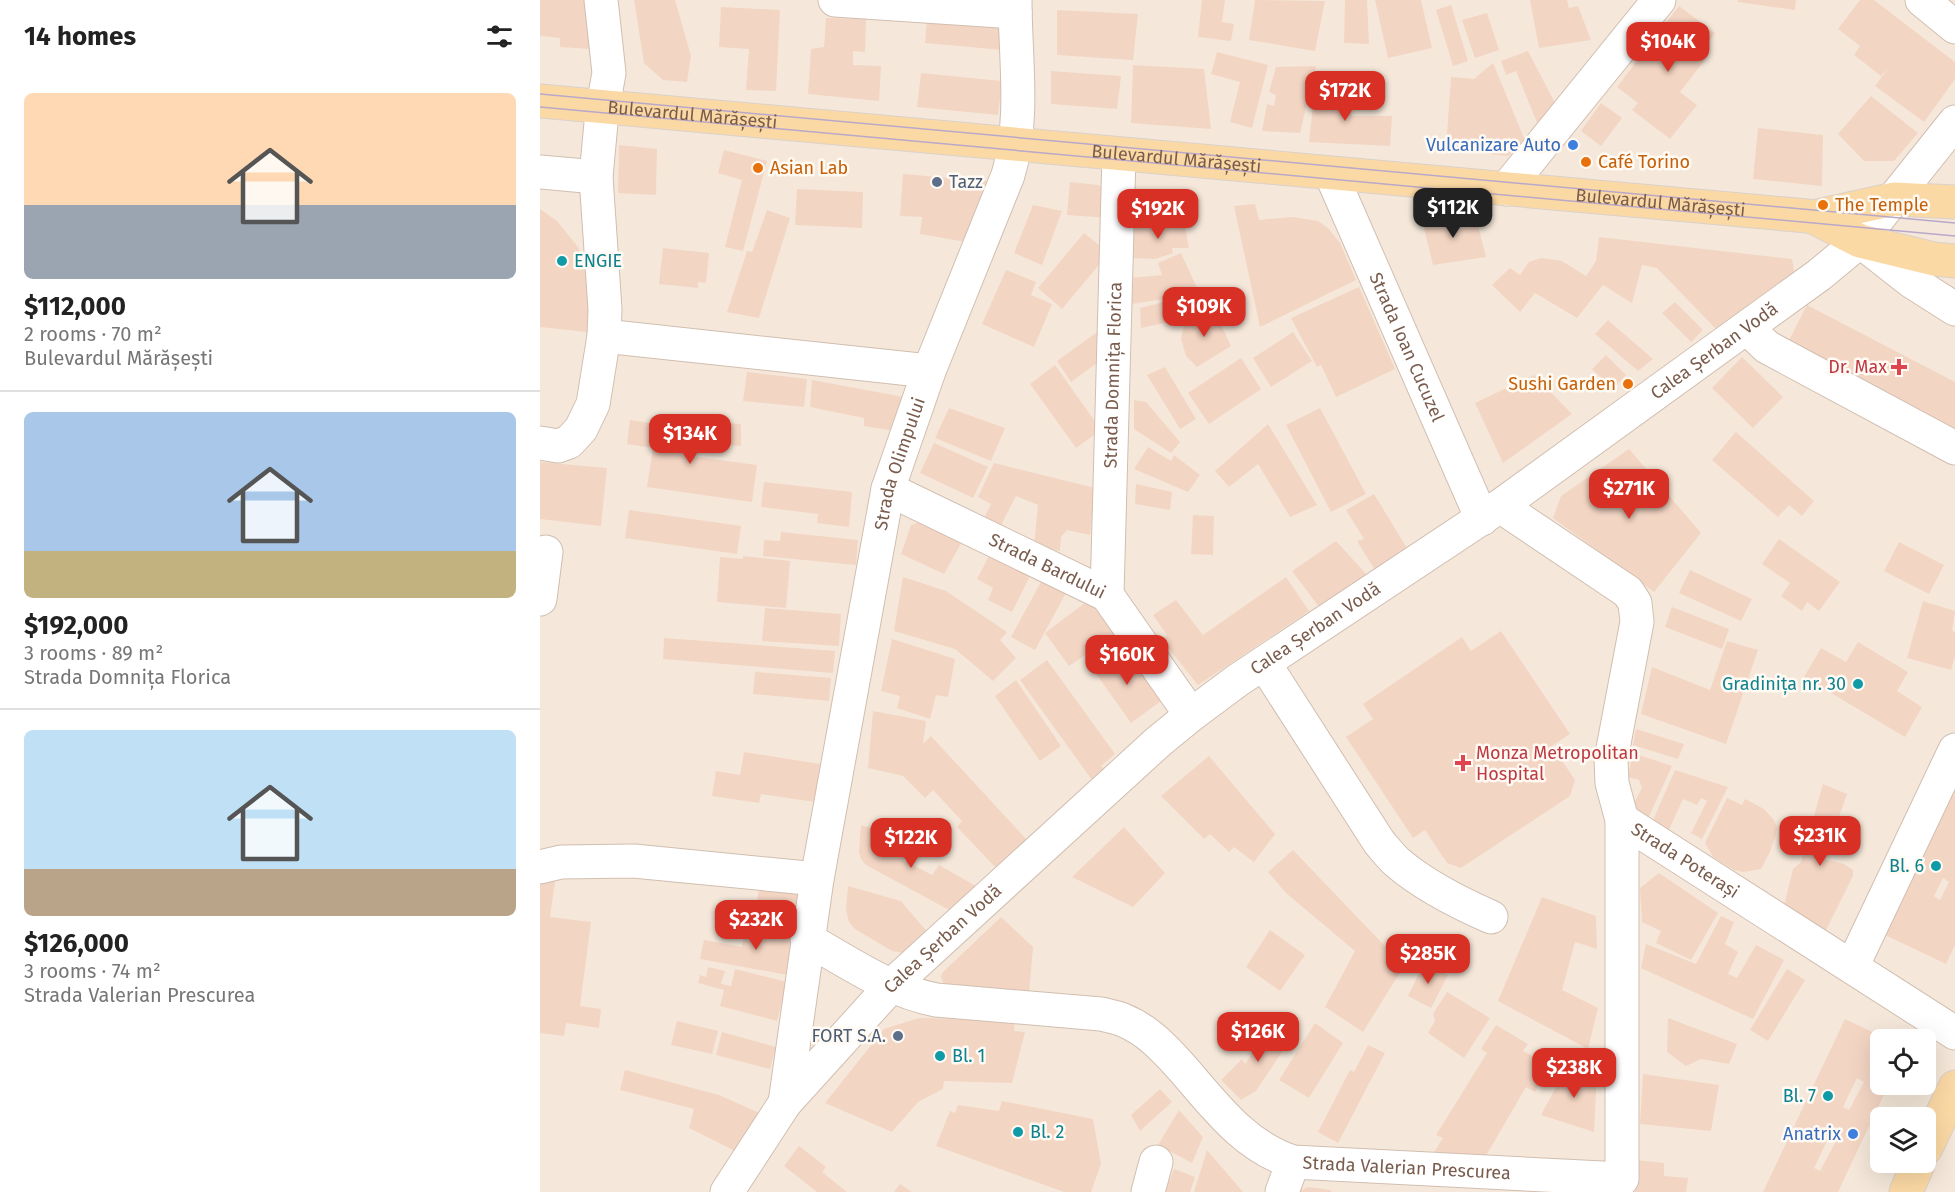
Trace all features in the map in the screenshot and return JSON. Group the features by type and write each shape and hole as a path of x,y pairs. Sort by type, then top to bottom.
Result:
{"main road":[{"name":"Bulevardul Mărășești","path":"540,101 1813,217 1894,199 1955,202"},
{"name":"Bulevardul Mărășești","path":"1813,217 1860,241 1934,259 1955,261"},
{"path":"1936,1127 1955,1087"},
{"path":"1906,1192 1914,1173"}],"street":[{"path":"540,443 558,446 569,442 581,429 592,404 604,336 605,309 596,177 603,107 609,74 601,0"},
{"path":"835,0 1015,6"},
{"path":"1506,189 1659,0"},
{"path":"1922,0 1955,27"},
{"name":"Strada Olimpului","path":"785,1103 817,879 888,489 929,371 1008,175 1015,146 1017,112 1015,6"},
{"name":"Calea Șerban Vodă","path":"727,1192 785,1103 891,986 1158,742 1191,715 1264,663 1491,513 1747,328 1860,241 1955,122"},
{"name":"Strada Domnița Florica","path":"1107,595 1119,155"},
{"path":"540,172 596,177"},
{"name":"Strada Ioan Cucuzel","path":"1331,174 1491,513"},
{"path":"1860,241 1911,281 1955,309"},
{"path":"1747,328 1767,347 1955,448"},
{"path":"604,336 929,371"},
{"name":"Strada Bardului","path":"888,489 1107,595 1191,715"},
{"name":"Strada Poterași","path":"1491,513 1628,592 1635,603 1637,622 1611,759 1612,783 1622,820 1955,1033"},
{"path":"540,599 546,552"},
{"path":"1264,663 1373,833 1398,863 1430,886 1491,917"},
{"path":"1852,967 1955,750"},
{"name":"Strada Valerian Prescurea","path":"891,986 918,997 936,1000 1101,1014 1123,1020 1145,1032 1168,1052 1224,1116 1252,1142 1273,1155 1288,1177 1622,1185 1622,820"},
{"path":"540,867 561,862 634,861 817,879"},
{"path":"807,939 891,986"}],"shaded area":[{"path":"540,0 1955,0 1955,1192 540,1192"}],"building":[{"path":"540,0 590,0 589,49 560,47 560,38 540,36"},
{"path":"634,0 675,0 691,56 687,82 663,80 644,63"},
{"path":"1202,0 1225,0 1222,22 1234,24 1231,41 1198,37"},
{"path":"1255,0 1325,1 1315,51 1249,40"},
{"path":"1345,0 1367,0 1369,44 1344,43"},
{"path":"1375,0 1421,0 1432,48 1388,58"},
{"path":"1530,0 1567,0 1569,8 1578,6 1591,40 1539,48"},
{"path":"1738,0 1796,0 1795,10 1738,2"},
{"path":"1860,0 1874,0 1955,62 1955,79 1924,122 1875,86 1889,67 1881,76 1854,55 1860,46 1838,29"},
{"path":"1451,5 1468,61 1453,66 1436,10"},
{"path":"1679,6 1715,33 1701,52 1708,56 1680,92 1697,105 1670,139 1632,110 1638,103 1617,87"},
{"path":"721,7 780,10 776,91 746,90 749,49 719,47"},
{"path":"1057,10 1138,14 1133,60 1057,55"},
{"path":"1487,13 1499,50 1475,58 1462,20"},
{"path":"826,18 866,19 865,52 853,51 853,65 881,66 879,101 808,94 811,49 824,47"},
{"path":"927,19 1006,26 1003,50 925,43"},
{"path":"1528,51 1556,105 1538,125 1516,71 1506,75 1501,61"},
{"path":"1217,52 1268,65 1252,128 1230,122 1240,82 1211,74"},
{"path":"1493,63 1524,138 1517,149 1508,156 1446,149 1451,77 1474,79"},
{"path":"1133,65 1204,69 1211,129 1131,123"},
{"path":"1316,66 1300,133 1262,131 1267,104 1274,106 1276,95 1269,92 1276,67"},
{"path":"1051,71 1121,76 1117,109 1051,104"},
{"path":"921,73 1002,81 998,115 917,107"},
{"path":"1315,87 1340,88 1352,116 1392,116 1390,146 1309,142"},
{"path":"1871,96 1918,133 1894,161 1864,161 1838,134"},
{"path":"1601,103 1622,118 1601,146 1581,131"},
{"path":"1758,128 1823,135 1822,186 1753,179"},
{"path":"619,145 657,149 656,195 618,193"},
{"path":"724,150 767,161 743,251 725,247 742,180 718,173"},
{"path":"903,174 986,181 992,197 972,243 920,234 922,217 900,216"},
{"path":"1070,182 1098,185 1105,189 1109,218 1067,215"},
{"path":"797,189 863,192 862,228 795,225"},
{"path":"1255,204 1259,220 1293,217 1318,221 1328,228 1340,243 1356,280 1260,327 1234,206"},
{"path":"1033,205 1062,211 1042,265 1014,253"},
{"name":"ENGIE","path":"540,209 557,221 578,247 589,274 587,332 540,327"},
{"path":"767,210 790,218 759,318 727,312 747,251 752,252"},
{"path":"1421,216 1476,218 1486,257 1433,265"},
{"path":"1136,221 1185,227 1189,248 1172,248 1173,253 1155,259 1132,258"},
{"path":"1084,233 1109,253 1062,309 1038,288"},
{"path":"1599,237 1792,259 1795,275 1716,329 1657,268 1642,265 1632,303 1603,285 1577,318 1535,293 1520,312 1492,285 1510,268 1520,275 1529,262 1541,258 1562,261 1586,276 1596,261"},
{"path":"663,248 709,253 706,283 698,282 698,288 659,284"},
{"path":"1181,253 1197,288 1158,300 1131,304 1131,278 1162,275 1158,263"},
{"path":"1006,270 1036,282 1031,295 1052,304 1034,347 982,324"},
{"path":"1359,287 1395,369 1336,397 1321,365 1317,367 1291,318"},
{"path":"1201,293 1203,304 1196,306 1198,310 1186,314 1187,318 1141,328 1140,308"},
{"path":"1675,302 1703,330 1691,342 1662,313"},
{"path":"1212,305 1231,346 1197,367 1186,356 1181,339 1184,324 1205,318 1202,310"},
{"path":"1807,305 1955,382 1955,435 1786,346"},
{"path":"1608,320 1653,359 1638,371 1595,334"},
{"path":"1100,330 1101,360 1071,382 1057,361"},
{"path":"1293,332 1312,361 1271,387 1253,358"},
{"path":"1606,355 1626,375 1613,389 1592,369"},
{"path":"1742,357 1783,397 1753,428 1712,388"},
{"path":"1241,358 1261,389 1209,424 1188,393"},
{"path":"1055,365 1101,430 1076,448 1030,384"},
{"path":"1165,367 1196,419 1180,429 1147,375"},
{"path":"747,372 807,379 804,407 743,401"},
{"path":"1534,375 1572,414 1503,463 1475,403"},
{"path":"812,380 904,397 895,431 864,426 864,418 810,407"},
{"path":"1134,400 1146,402 1180,442 1171,453 1134,429"},
{"path":"949,408 1005,428 991,461 935,438"},
{"path":"1320,408 1366,494 1331,512 1286,425"},
{"path":"630,420 692,429 689,456 757,465 752,502 647,487 653,448 627,444"},
{"path":"699,421 741,424 741,446 698,443"},
{"path":"1268,424 1317,505 1290,517 1258,464 1229,487 1215,471"},
{"path":"1736,432 1814,501 1802,516 1789,505 1778,517 1712,460"},
{"path":"934,443 988,467 973,498 920,473"},
{"path":"1148,447 1171,461 1174,455 1200,475 1188,492 1134,469"},
{"path":"1629,449 1701,533 1654,592 1553,518 1561,496"},
{"path":"540,462 607,468 601,526 540,519"},
{"path":"994,463 1095,488 1090,535 1067,530 1061,537 1060,551 1034,546 1038,505 1016,496 998,531 982,522 991,504 978,497"},
{"path":"764,482 852,492 849,527 817,523 818,514 761,507"},
{"path":"1136,484 1172,492 1170,510 1135,504"},
{"path":"1374,494 1410,553 1378,575 1357,541 1364,539 1346,510"},
{"path":"629,510 741,526 737,554 625,538"},
{"path":"1193,515 1214,516 1213,555 1191,554"},
{"path":"927,520 964,538 944,574 901,554 911,525"},
{"path":"781,532 858,540 856,565 763,556 764,540 780,541"},
{"path":"1779,539 1840,582 1819,611 1807,602 1802,611 1781,596 1790,583 1762,564"},
{"path":"1336,541 1368,576 1320,608 1292,571"},
{"path":"1899,542 1944,565 1929,594 1884,571"},
{"path":"990,554 1031,574 1012,612 988,600 993,588 977,579"},
{"path":"743,556 790,561 786,608 717,602 720,557 743,559"},
{"path":"1690,570 1752,599 1741,621 1679,593"},
{"path":"903,577 946,591 1007,632 1000,640 1016,658 993,681 955,649 894,631"},
{"path":"1286,577 1309,611 1198,685 1162,640 1167,635 1153,615 1176,600 1203,635"},
{"path":"1043,578 1067,591 1035,650 1011,637"},
{"path":"1923,601 1955,611 1952,631 1955,632 1955,656 1951,670 1907,658"},
{"path":"1086,602 1103,610 1120,631 1069,666 1045,633"},
{"path":"1672,607 1729,629 1722,649 1665,627"},
{"path":"765,608 841,614 839,646 762,641"},
{"name":"Monza Metropolitan Hospital","path":"1501,631 1570,734 1552,746 1575,780 1570,796 1461,868 1447,863 1425,830 1413,838 1346,737 1373,719 1363,704 1462,637 1471,651"},
{"path":"664,638 835,651 833,673 663,659"},
{"path":"892,639 955,659 948,697 936,695 930,719 897,708 900,696 881,691"},
{"path":"1727,641 1758,650 1726,744 1641,714 1652,667 1710,690"},
{"name":"Gradinița nr. 30","path":"1858,642 1908,672 1897,691 1922,707 1905,737 1804,677 1821,648 1846,662"},
{"path":"1123,649 1161,701 1131,723 1094,671"},
{"path":"1047,660 1115,754 1101,766 1106,770 1092,780 1020,680"},
{"path":"755,672 831,678 829,701 753,694"},
{"path":"1016,680 1061,746 1040,761 995,696"},
{"path":"873,711 926,721 923,744 931,736 1028,841 998,870 957,827 962,821 933,790 925,798 903,776 868,768"},
{"path":"1636,729 1684,744 1678,759 1633,745"},
{"path":"744,752 820,764 815,802 761,794 759,803 712,796 716,771 740,775"},
{"path":"1633,753 1672,766 1646,823 1633,805 1642,788 1639,780 1628,777"},
{"path":"1209,756 1275,834 1254,862 1234,847 1229,852 1210,834 1204,839 1161,796"},
{"path":"1675,770 1728,787 1702,839 1691,833 1707,801 1701,798 1697,805 1683,799 1667,834 1650,827"},
{"path":"1823,784 1847,794 1824,859 1844,864 1853,870 1853,876 1826,930 1783,910 1793,869 1801,862"},
{"name":"Bl. 6","path":"1955,787 1955,945 1946,964 1885,935","holes":["1943,878 1949,882 1940,900 1934,896"]},
{"path":"1727,798 1742,805 1745,799 1764,809 1774,820 1777,828 1776,835 1761,869 1743,872 1734,870 1713,857 1705,843"},
{"path":"861,825 914,841 903,860 932,875 939,865 976,886 951,911 866,865 859,852"},
{"path":"1124,827 1165,873 1133,907 1072,877"},
{"path":"1293,850 1404,966 1363,1032 1325,1007 1355,951 1286,893 1268,872"},
{"path":"1659,873 1718,913 1691,960 1656,943 1661,931 1642,922 1640,888"},
{"path":"540,879 555,881 550,917 591,922 580,1006 601,1009 599,1028 566,1023 564,1036 540,1033"},
{"path":"760,885 800,893 794,922 754,915"},
{"path":"848,886 901,901 929,934 903,953 892,951 855,929 849,922 846,910"},
{"path":"1542,897 1596,916 1597,949 1575,942 1562,990 1598,1008 1588,1049 1498,1001"},
{"path":"1721,916 1734,922 1725,944 1738,952 1728,974 1737,978 1756,945 1784,960 1753,1019 1641,968 1646,944 1696,964"},
{"path":"1001,917 1033,947 1029,994 945,986 941,977 942,973"},
{"path":"763,925 796,931 788,975 700,959 704,940 742,947 744,934 760,937"},
{"path":"1270,930 1305,955 1280,991 1246,967"},
{"path":"1424,963 1448,975 1431,1008 1408,996"},
{"path":"708,967 725,971 721,984 731,986 735,969 787,982 777,1021 720,1006 724,990 698,983 700,975 706,977"},
{"path":"1787,969 1805,980 1768,1041 1750,1030"},
{"path":"1447,992 1490,1018 1464,1058 1428,1033 1435,1021 1433,1014"},
{"name":"Bl. 1","path":"919,1018 1015,1020 1014,1031 1025,1032 1012,1083 944,1081 943,1089 918,1102 892,1132 825,1103 884,1029"},
{"path":"1668,1018 1737,1044 1729,1064 1701,1059 1686,1066 1667,1052"},
{"name":"Bl. 7","path":"1845,1019 1870,1031 1870,1095 1884,1095 1878,1107 1870,1107 1870,1124 1838,1192 1763,1192","holes":["1857,1078 1864,1082 1849,1110 1843,1107","1828,1139 1835,1143 1820,1171 1814,1168"]},
{"path":"677,1021 718,1031 712,1054 671,1045"},
{"path":"1273,1022 1294,1034 1256,1091 1241,1100 1221,1080 1242,1059 1245,1064"},
{"path":"1315,1023 1343,1043 1309,1098 1279,1080"},
{"path":"1496,1025 1528,1044 1523,1051 1550,1065 1535,1092 1526,1087 1480,1166 1427,1163 1443,1138 1436,1135 1487,1053 1481,1049"},
{"path":"722,1032 776,1047 770,1069 716,1055"},
{"path":"1368,1045 1385,1053 1338,1143 1318,1132 1350,1070 1354,1072"},
{"path":"1568,1065 1597,1074 1594,1132 1541,1115"},
{"path":"625,1070 719,1095 762,1114 737,1152 689,1128 694,1109 620,1090"},
{"path":"1643,1074 1719,1085 1711,1131 1640,1124"},
{"path":"1160,1089 1172,1102 1140,1131 1131,1115"},
{"name":"Bl. 2","path":"1002,1101 1093,1119 1101,1164 1091,1192 1064,1192 936,1146 950,1111 955,1113 958,1105 999,1111"},
{"path":"1179,1110 1203,1137 1192,1163 1158,1145"},
{"path":"799,1146 826,1167 822,1172 847,1192 817,1192 784,1166"},
{"path":"1207,1150 1243,1192 1194,1192"},
{"path":"1636,1160 1664,1163 1664,1176 1688,1178 1686,1192 1635,1192"},
{"path":"1174,1169 1195,1177 1190,1192 1165,1192"},
{"path":"900,1184 912,1192 894,1192"},
{"path":"1308,1187 1331,1190 1331,1192 1297,1192"}],"tram line":[{"path":"540,94 1955,223"},
{"path":"540,107 1955,236"}],"place":[{"name":"Vulcanizare Auto","path":"1573,145"},
{"name":"Café Torino","path":"1586,162"},
{"name":"Asian Lab","path":"758,168"},
{"name":"Tazz","path":"937,182"},
{"name":"The Temple","path":"1823,205"},
{"name":"ENGIE","path":"562,261"},
{"name":"Dr. Max","path":"1899,367"},
{"name":"Sushi Garden","path":"1628,384"},
{"name":"Gradinița nr. 30","path":"1858,684"},
{"name":"Monza Metropolitan Hospital","path":"1463,763"},
{"name":"Bl. 6","path":"1936,866"},
{"name":"FORT S.A.","path":"898,1036"},
{"name":"Bl. 1","path":"940,1056"},
{"name":"Bl. 7","path":"1828,1096"},
{"name":"Bl. 2","path":"1018,1132"},
{"name":"Anatrix","path":"1853,1134"}]}
